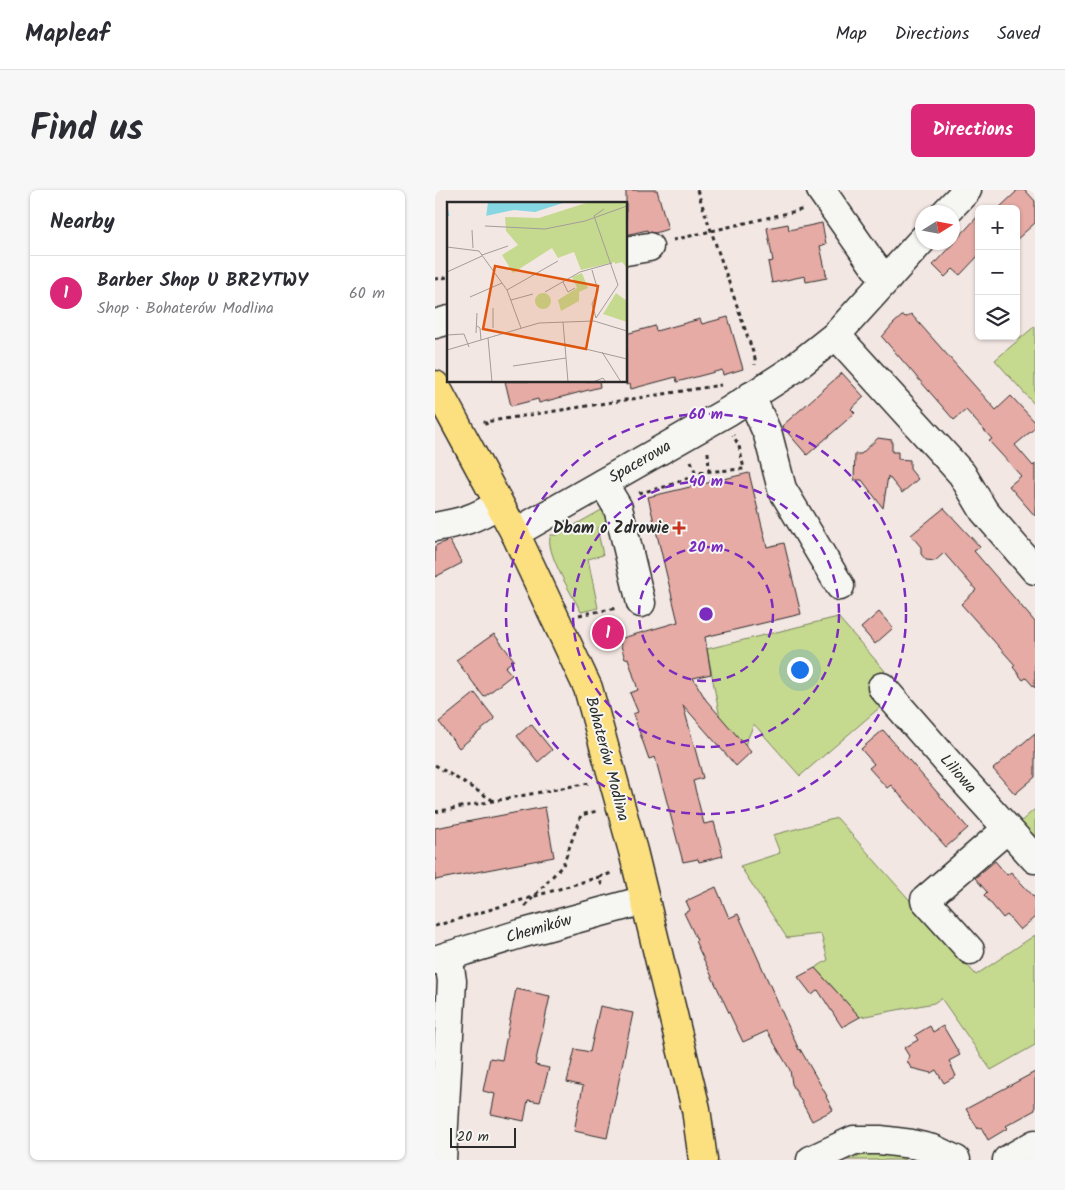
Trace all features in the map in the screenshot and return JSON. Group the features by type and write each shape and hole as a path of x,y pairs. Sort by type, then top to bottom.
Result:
{"main road":[{"name":"Bohaterów Modlina","path":"435,385 515,532 588,688 645,900 696,1109 703,1160"}],"street":[{"path":"953,205 967,190"},
{"path":"826,197 875,266 888,278"},
{"name":"Spacerowa","path":"515,532 608,491 792,370 836,335 915,248"},
{"path":"836,335 963,474 984,511 1035,570"},
{"path":"751,396 767,435 781,489 840,586"},
{"path":"608,491 618,508 641,603"},
{"path":"435,527 479,516 499,504"},
{"name":"Liliowa","path":"882,687 1035,859"},
{"path":"970,950 925,900 1007,829"},
{"name":"Chemików","path":"442,958 520,934 645,900"},
{"path":"442,958 452,981 442,1160"},
{"path":"811,1160 854,1140 880,1140 919,1146 956,1160"},
{"path":"1007,1160 1035,1144"}],"path":[{"path":"697,190 755,358 755,368"},
{"path":"637,249 652,244 711,232 826,197"},
{"path":"485,422 721,385 722,390"},
{"path":"608,491 668,486 696,474 709,471 743,469 739,446 729,428"},
{"path":"708,464 709,471"},
{"path":"693,467 696,474"},
{"path":"579,616 641,603"},
{"path":"435,765 494,801"},
{"path":"435,812 596,782"},
{"path":"520,934 515,916 563,865 581,815 602,810"}],"green space":[{"path":"1035,326 1035,405 995,360"},
{"path":"605,508 610,524 597,528 603,555 588,559 598,608 581,612 551,551 551,535 557,535"},
{"path":"838,617 885,671 870,685 885,703 800,776 754,724 745,745 720,718 707,649"},
{"path":"1035,809 1035,844 1018,824"},
{"path":"837,818 976,975 1035,935 1035,1045 991,1070 941,998 934,1003 860,1017 815,968 828,960 821,934 787,938 740,866 780,853 773,835"},
{"path":"878,1146 908,1152 904,1160 831,1160 850,1151 854,1158"}],"building":[{"path":"626,190 657,190 668,229 655,233 648,232 647,230 627,235"},
{"path":"1016,190 1025,190 1035,201 1035,223 1020,236 1020,205 1002,205"},
{"path":"975,219 975,259 960,275 953,269 945,277 933,265 947,250 960,250 960,236"},
{"path":"822,223 826,244 820,246 827,278 806,282 805,276 772,283 768,262 773,261 767,228 788,224 789,230"},
{"path":"911,314 996,410 1011,396 1035,422 1035,428 1015,445 1033,466 1035,464 1035,516 1009,486 1021,476 989,441 992,439 966,410 954,420 882,337 902,316 907,317"},
{"path":"728,317 743,369 723,375 722,370 677,382 676,377 631,389 630,384 626,385 627,334 655,326 656,331 700,319 702,324"},
{"path":"842,373 864,397 851,409 855,413 807,455 782,426"},
{"path":"505,382 599,382 600,387 539,403 538,399 511,406"},
{"path":"878,438 892,440 892,452 898,452 898,459 910,460 910,469 918,479 902,493 888,476 883,508 862,480 854,480 855,454 861,454"},
{"path":"749,473 767,547 784,543 801,614 705,637 711,674 693,678 706,700 751,752 736,766 683,705 703,778 693,781 704,824 714,822 723,856 699,862 698,859 683,862 655,757 649,759 633,714 638,712 630,693 638,690 628,658 625,659 619,639 678,622 648,497"},
{"path":"944,508 980,547 974,551 1035,622 1035,688 1026,678 1023,680 1013,667 1015,665 961,604 976,590 944,553 935,561 926,560 921,554 921,547 911,535"},
{"path":"449,540 462,563 435,577 435,546"},
{"path":"879,612 893,628 875,644 861,628"},
{"path":"614,622 619,639 602,644 598,627"},
{"path":"494,634 514,660 505,667 512,675 484,697 456,660"},
{"path":"475,693 495,719 459,748 439,722"},
{"path":"531,724 552,750 538,762 517,736"},
{"path":"883,730 968,828 946,847 891,785 887,788 869,768 874,764 861,749"},
{"path":"1035,733 1035,777 1015,794 993,769"},
{"path":"545,807 554,857 435,880 435,828"},
{"path":"995,861 1007,875 1011,872 1035,898 1035,917 1020,930 1007,915 1003,918 984,895 987,892 975,878"},
{"path":"716,887 729,918 738,914 799,1050 827,1096 833,1110 812,1121 792,1084 790,1070 767,1031 743,1042 695,941 697,940 684,913 690,910 686,901"},
{"path":"815,968 860,1017 842,1027 818,990 812,995 798,977"},
{"path":"516,989 550,996 535,1065 549,1068 540,1102 528,1100 524,1121 491,1114 495,1094 483,1091 490,1058 502,1060"},
{"path":"600,1006 633,1013 607,1138 574,1131 583,1086 567,1082 575,1049 590,1052"},
{"path":"930,1026 933,1032 943,1026 960,1055 949,1061 956,1076 944,1083 936,1070 931,1073 911,1068 907,1061 909,1056 904,1048 918,1040 915,1035"},
{"path":"1035,1072 1035,1110 1006,1126 1008,1128 988,1140 981,1127 978,1129 966,1109"}],"place":[{"name":"Dbam o Zdrowie","path":"679,528"},
{"name":"Barber Shop U BRZYTWY","path":"608,633"}]}
